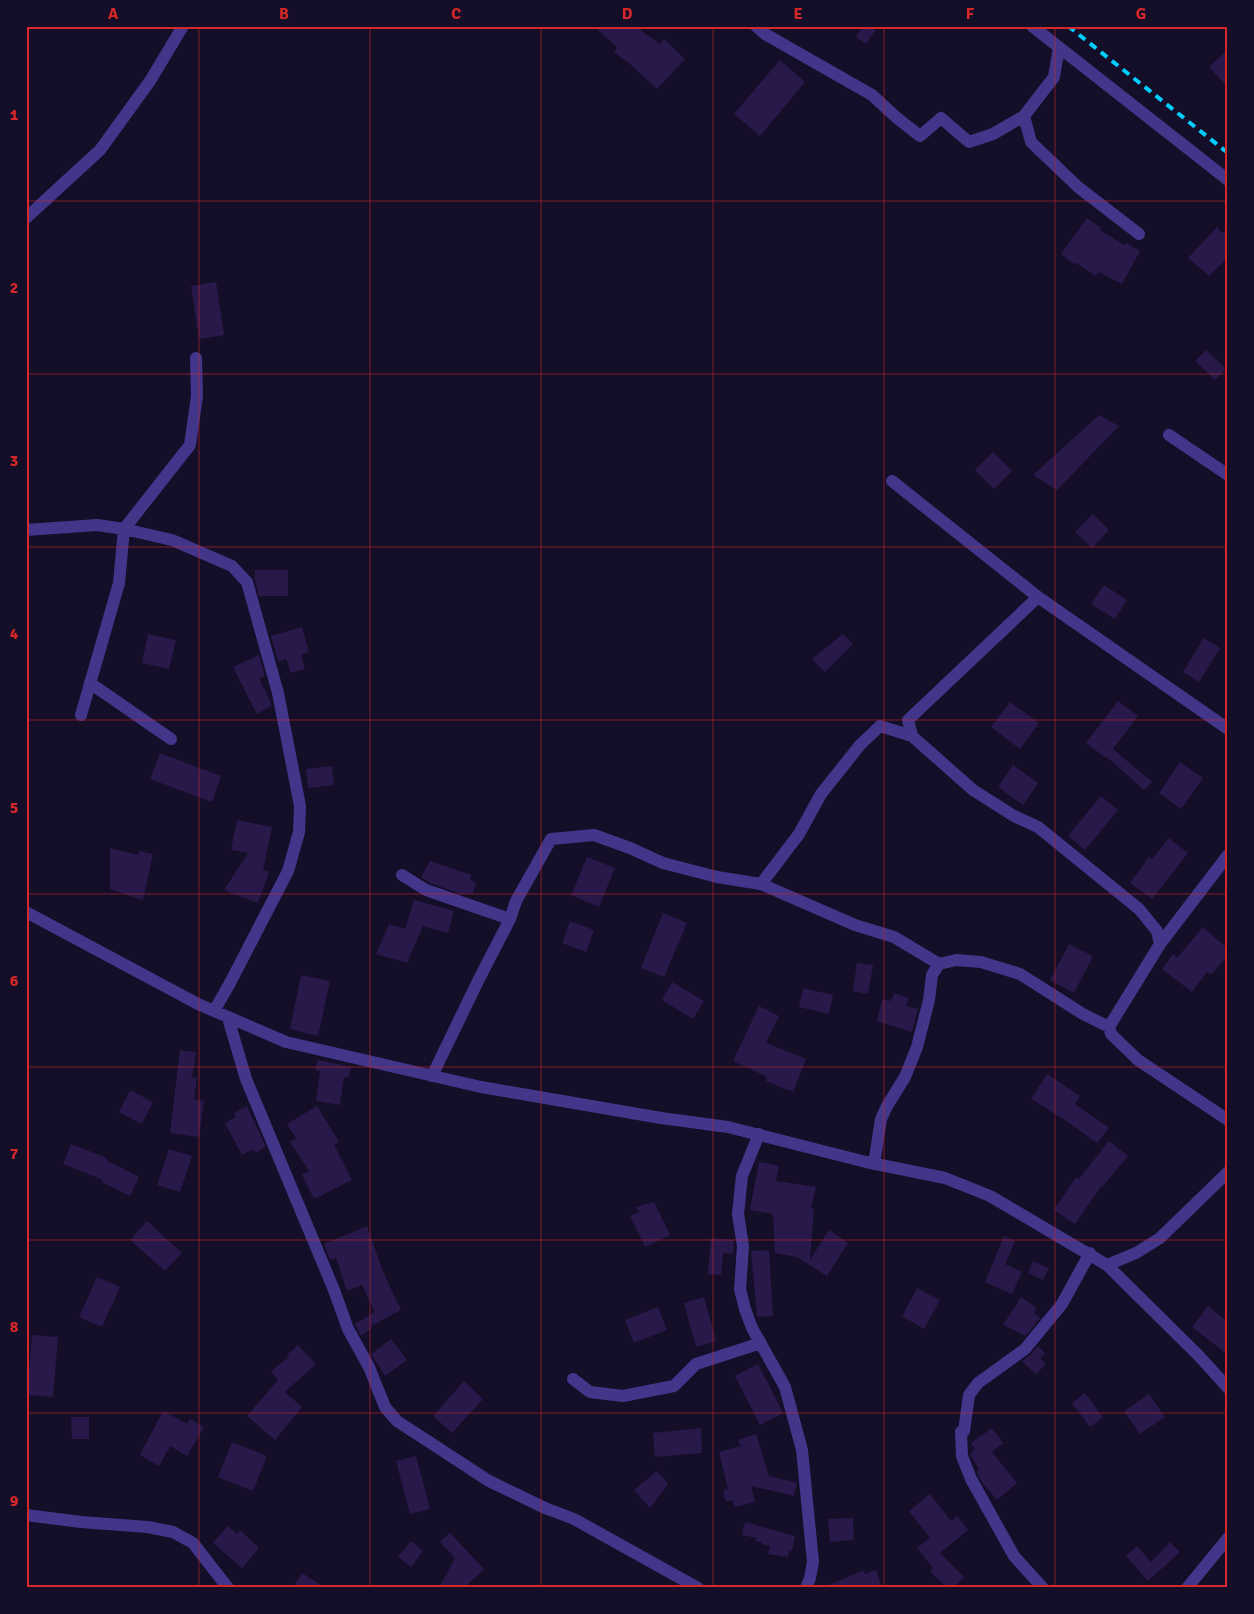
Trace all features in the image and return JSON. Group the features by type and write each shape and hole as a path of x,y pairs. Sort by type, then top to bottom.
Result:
{"street":[{"path":"26,218 100,150 150,81 183,26"},
{"path":"756,26 765,34 872,94 897,118 920,136 941,118 968,142 993,134 1024,116 1054,77 1059,47"},
{"path":"1032,26 1228,180"},
{"path":"1024,116 1031,142 1078,187 1139,234"},
{"path":"81,715 119,583 124,529 190,445 197,396 196,358"},
{"path":"1169,434 1228,475"},
{"path":"892,481 1038,597 1228,729"},
{"path":"26,530 97,525 172,540 232,566 247,582 278,693 300,806 299,832 288,870 214,1011"},
{"path":"912,736 908,720 1038,597"},
{"path":"90,683 171,739"},
{"path":"761,884 799,834 821,794 860,744 880,726 912,736 973,790 1014,816 1038,827 1139,909 1157,931 1160,944"},
{"path":"432,1076 485,966 510,920 516,901 551,839 594,835 663,863 717,877 761,884 854,925 894,937 939,964 956,960 981,962 1020,974 1083,1014 1109,1027 1111,1034 1138,1060 1228,1120"},
{"path":"1109,1027 1160,944 1228,855"},
{"path":"402,875 426,890 510,920"},
{"path":"26,912 198,1004 286,1042 481,1087 661,1118 728,1127 874,1164 945,1178 990,1196 1090,1253 1107,1265 1226,1383"},
{"path":"874,1164 881,1118 905,1077 917,1047 929,1000 932,975 939,964"},
{"path":"228,1018 246,1078 334,1290 348,1330 369,1367 385,1407 397,1421 489,1481 545,1508 574,1519 698,1588"},
{"path":"759,1134 742,1176 738,1214 743,1246 740,1289 752,1328 785,1386 802,1450 813,1562 806,1588"},
{"path":"1107,1265 1136,1253 1160,1238 1228,1172"},
{"path":"1043,1588 1014,1556 971,1479 962,1456 961,1432 964,1431 969,1394 978,1383 1025,1349 1062,1304 1090,1253"},
{"path":"573,1379 590,1392 623,1396 640,1393 674,1386 696,1364 761,1343"},
{"path":"26,1515 81,1522 148,1527 173,1532 193,1543 228,1588"},
{"path":"1187,1588 1228,1538"}],"building":[{"path":"593,26 635,26 660,44 664,39 685,59 657,89 614,52 617,47"},
{"path":"863,26 878,26 866,44 856,37"},
{"path":"1228,49 1228,87 1209,67"},
{"path":"780,60 805,82 760,136 734,114"},
{"path":"1087,218 1101,228 1100,230 1124,245 1126,243 1140,251 1122,284 1099,272 1096,276 1076,263 1074,264 1061,254"},
{"path":"1217,227 1222,233 1228,228 1228,258 1209,276 1188,258"},
{"path":"216,282 224,335 199,339 191,286"},
{"path":"1206,350 1226,369 1215,380 1195,361"},
{"path":"1099,415 1119,426 1057,490 1033,475"},
{"path":"993,452 1012,471 994,489 975,470"},
{"path":"1093,514 1109,530 1092,548 1075,532"},
{"path":"255,570 288,570 288,596 259,596 255,580"},
{"path":"1104,585 1127,600 1115,619 1091,604"},
{"path":"302,627 309,652 301,655 305,669 291,673 286,659 278,662 271,636"},
{"path":"148,634 176,640 169,669 142,663"},
{"path":"843,634 853,644 825,672 812,659"},
{"path":"1204,638 1220,648 1199,682 1183,672"},
{"path":"259,655 265,676 259,678 272,705 257,714 233,667"},
{"path":"1118,701 1138,716 1113,749 1152,782 1144,790 1107,757 1086,743"},
{"path":"1010,702 1039,723 1020,749 991,727"},
{"path":"160,753 221,776 212,802 150,779"},
{"path":"1180,762 1203,778 1181,809 1159,793"},
{"path":"1013,765 1038,783 1023,805 998,787"},
{"path":"332,766 334,785 308,788 306,769"},
{"path":"1101,796 1118,810 1085,850 1068,836"},
{"path":"237,820 272,827 263,870 269,872 258,903 224,890 248,853 231,850"},
{"path":"1169,838 1188,853 1152,899 1130,883 1149,857 1152,859"},
{"path":"110,848 138,855 139,851 153,854 143,900 110,889"},
{"path":"587,857 615,868 599,907 571,895"},
{"path":"430,861 471,875 470,880 476,883 473,894 466,893 464,895 430,883 421,877"},
{"path":"414,900 454,911 448,933 423,926 407,963 376,954 389,924 405,929"},
{"path":"663,913 687,923 664,977 641,968"},
{"path":"570,921 594,930 586,952 562,943"},
{"path":"1203,927 1228,949 1228,955 1211,975 1207,972 1192,992 1162,969 1173,954 1177,958"},
{"path":"1069,944 1093,956 1074,993 1050,980"},
{"path":"857,963 873,965 868,994 853,991"},
{"path":"301,975 330,981 318,1036 290,1029"},
{"path":"672,982 704,1001 693,1019 662,1000"},
{"path":"803,988 833,995 829,1014 799,1007"},
{"path":"894,993 909,998 906,1006 918,1009 912,1032 877,1021 882,999 891,1001"},
{"path":"759,1006 779,1016 766,1043 806,1059 793,1092 766,1081 767,1077 733,1061"},
{"path":"180,1050 196,1052 192,1077 197,1078 194,1099 204,1101 199,1137 170,1133"},
{"path":"318,1060 351,1067 348,1078 344,1077 340,1105 316,1101 320,1071 315,1070"},
{"path":"1047,1074 1080,1096 1075,1104 1109,1128 1097,1143 1031,1099"},
{"path":"130,1090 153,1102 142,1124 119,1112"},
{"path":"247,1106 266,1147 255,1153 253,1149 242,1155 225,1123 236,1117 234,1113"},
{"path":"317,1106 339,1142 334,1145 352,1180 314,1199 302,1175 309,1171 290,1142 296,1138 287,1124"},
{"path":"1109,1141 1128,1156 1102,1185 1075,1224 1054,1210 1076,1177 1079,1179"},
{"path":"71,1144 107,1158 106,1160 139,1177 130,1196 102,1182 103,1180 63,1164"},
{"path":"169,1149 192,1156 180,1192 157,1185"},
{"path":"759,1162 779,1166 776,1181 816,1187 811,1208 814,1209 810,1260 829,1230 848,1243 827,1276 797,1257 775,1253 773,1214 750,1210"},
{"path":"654,1202 670,1235 645,1247 630,1216 639,1212 636,1207"},
{"path":"147,1221 182,1253 165,1271 130,1240"},
{"path":"367,1226 384,1274 401,1310 371,1326 372,1328 361,1336 355,1324 375,1312 362,1285 347,1291 336,1258 330,1260 324,1244"},
{"path":"1004,1236 1015,1241 1005,1264 1022,1272 1012,1294 985,1282"},
{"path":"711,1238 734,1240 733,1254 723,1253 721,1275 708,1274"},
{"path":"769,1250 773,1316 757,1317 751,1251"},
{"path":"1033,1261 1049,1268 1043,1280 1028,1273"},
{"path":"97,1277 120,1287 102,1327 79,1317"},
{"path":"917,1288 940,1300 924,1329 902,1316"},
{"path":"704,1297 716,1341 696,1347 684,1303"},
{"path":"1021,1297 1037,1308 1034,1313 1040,1318 1026,1336 1003,1325"},
{"path":"1208,1306 1228,1322 1228,1355 1192,1327"},
{"path":"658,1307 667,1330 634,1343 625,1320"},
{"path":"32,1335 58,1337 53,1397 27,1395"},
{"path":"391,1339 407,1360 385,1376 371,1354"},
{"path":"298,1345 316,1364 285,1392 302,1407 275,1440 247,1416 278,1380 271,1371 289,1357 287,1355"},
{"path":"1038,1346 1045,1353 1040,1358 1046,1364 1036,1374 1022,1361"},
{"path":"758,1364 783,1413 760,1425 735,1376"},
{"path":"464,1381 483,1399 452,1433 433,1416"},
{"path":"1085,1393 1103,1417 1090,1427 1072,1403"},
{"path":"1149,1394 1165,1417 1140,1434 1124,1411"},
{"path":"163,1411 187,1424 190,1419 204,1427 187,1456 170,1446 159,1466 140,1455"},
{"path":"71,1417 89,1417 89,1439 72,1439"},
{"path":"701,1428 702,1453 655,1457 653,1433"},
{"path":"992,1428 1003,1443 992,1452 1017,1483 997,1500 981,1481 977,1472 979,1470 970,1454 975,1449 971,1443"},
{"path":"756,1434 769,1476 797,1483 794,1496 751,1486 755,1502 734,1507 733,1500 726,1502 723,1491 728,1489 719,1452 741,1446 738,1440"},
{"path":"232,1442 267,1456 253,1491 218,1477"},
{"path":"416,1456 430,1509 410,1514 396,1461"},
{"path":"657,1471 668,1484 650,1508 634,1490"},
{"path":"930,1494 951,1521 957,1516 968,1530 940,1553 964,1577 954,1588 947,1588 930,1571 933,1568 917,1548 930,1538 909,1511"},
{"path":"853,1518 854,1540 830,1542 828,1519"},
{"path":"745,1522 795,1536 792,1551 789,1550 788,1557 768,1554 770,1546 756,1541 756,1538 742,1535"},
{"path":"228,1526 237,1534 240,1530 259,1548 242,1568 213,1543"},
{"path":"450,1533 484,1569 464,1588 439,1588 455,1558 440,1542"},
{"path":"411,1541 423,1551 411,1567 398,1557"},
{"path":"1170,1542 1180,1552 1148,1581 1126,1556 1137,1546 1151,1562"},
{"path":"864,1570 865,1574 876,1570 882,1588 822,1588"},
{"path":"302,1573 326,1588 293,1588"}],"railway":[{"path":"1068,26 1228,153"}]}
